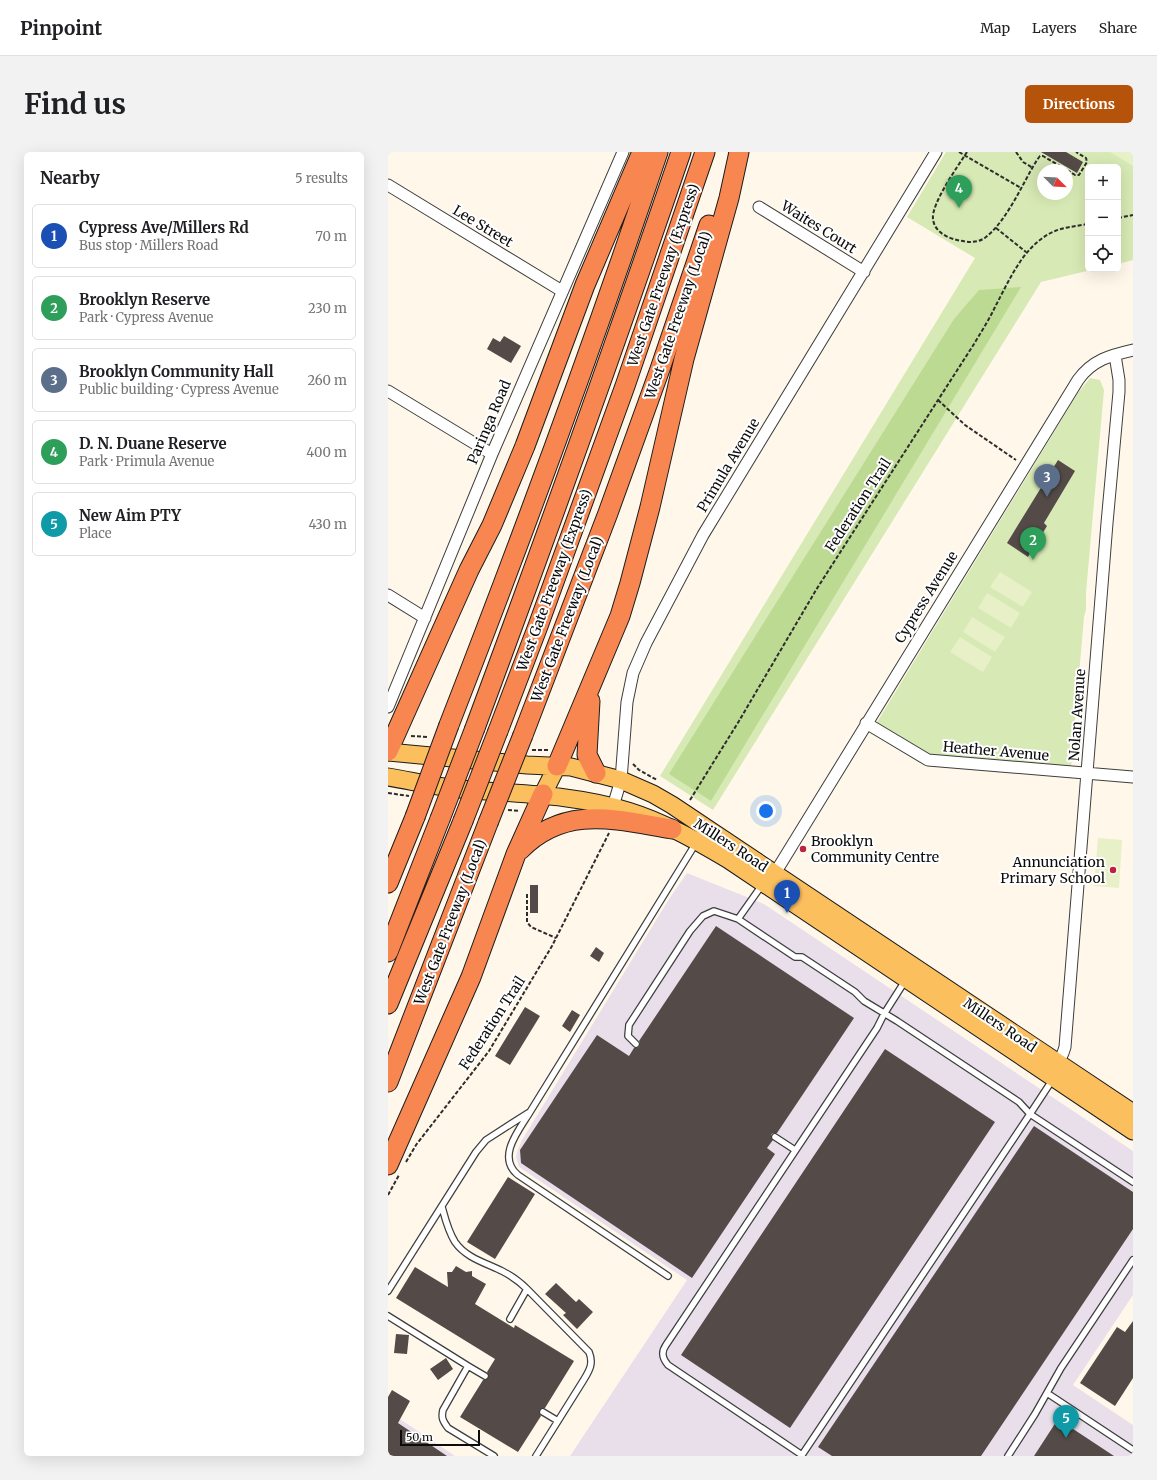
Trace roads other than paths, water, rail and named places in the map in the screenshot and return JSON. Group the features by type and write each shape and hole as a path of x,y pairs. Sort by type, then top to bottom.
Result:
{"highway":[{"path":"388,751 469,570 492,525 525,446 585,285 642,152"},
{"path":"388,883 415,817 561,430 658,152"},
{"name":"West Gate Freeway (Express)","path":"388,952 475,728 534,567 637,282 681,152"},
{"name":"West Gate Freeway (Express)","path":"388,1004 463,821 538,626 706,152"},
{"name":"West Gate Freeway (Local)","path":"388,1082 608,513 650,398 734,152"},
{"path":"556,766 620,616 630,583 650,507 684,358 729,198 739,152"},
{"path":"591,686 587,755 596,774"},
{"path":"399,1166 516,854 543,794"},
{"path":"516,854 531,839 550,828 564,823 611,812 672,829"}],"main road":[{"name":"Millers Road","path":"388,751 527,765 571,767 621,780 653,794 683,812 768,880 907,979 1054,1072 1133,1113"},
{"path":"543,794 556,766"},
{"path":"388,777 458,789 543,794 576,798 611,812"},
{"name":"Millers Road","path":"672,829 698,841 729,860 768,880 1054,1072 1133,1131"}],"street":[{"name":"Paringa Road","path":"388,705 402,675 492,454 623,152"},
{"name":"Primula Avenue","path":"611,812 621,780 627,702 633,672 646,643 703,535 936,152"},
{"name":"Lee Street","path":"388,186 562,291"},
{"name":"Waites Court","path":"759,207 864,272"},
{"name":"Cypress Avenue","path":"768,880 1083,373 1096,362 1133,350"},
{"name":"Nolan Avenue","path":"1054,1072 1065,1047 1107,522 1119,392 1119,380 1115,355"},
{"path":"388,391 492,454"},
{"path":"388,595 425,618"},
{"name":"Heather Avenue","path":"866,723 928,760 1133,777"}],"lane":[{"path":"668,1276 514,1172 509,1162 508,1152 530,1112 698,841"},
{"path":"738,919 768,880"},
{"path":"636,1044 628,1036 629,1025 696,923 703,916 714,911 738,919 795,957 802,957 855,992 864,1001 897,1021 1019,1102 1030,1114 1133,1182"},
{"path":"907,979 884,1014 877,1028 662,1352 664,1361 668,1365 802,1455 1030,1114 1054,1072"},
{"path":"388,1291 476,1152 491,1137 530,1112"},
{"path":"775,1137 795,1150"},
{"path":"442,1206 454,1241 459,1247 474,1258 514,1278 528,1290 589,1352 592,1359 589,1371 536,1456"},
{"path":"1008,1456 1061,1368 1133,1260"},
{"path":"510,1319 528,1290"},
{"path":"388,1316 485,1376"},
{"path":"468,1366 441,1416 443,1422 448,1428 494,1456"},
{"path":"1047,1393 1133,1450"},
{"path":"543,1412 558,1421"}],"place":[{"name":"D. N. Duane Reserve","path":"959,208"},
{"name":"Brooklyn Community Hall","path":"1047,497"},
{"name":"Brooklyn Reserve","path":"1033,560"},
{"name":"Brooklyn Community Centre","path":"803,849"},
{"name":"Annunciation Primary School","path":"1113,870"},
{"name":"Cypress Ave/Millers Rd","path":"787,913"},
{"name":"New Aim PTY","path":"1066,1438"}]}
